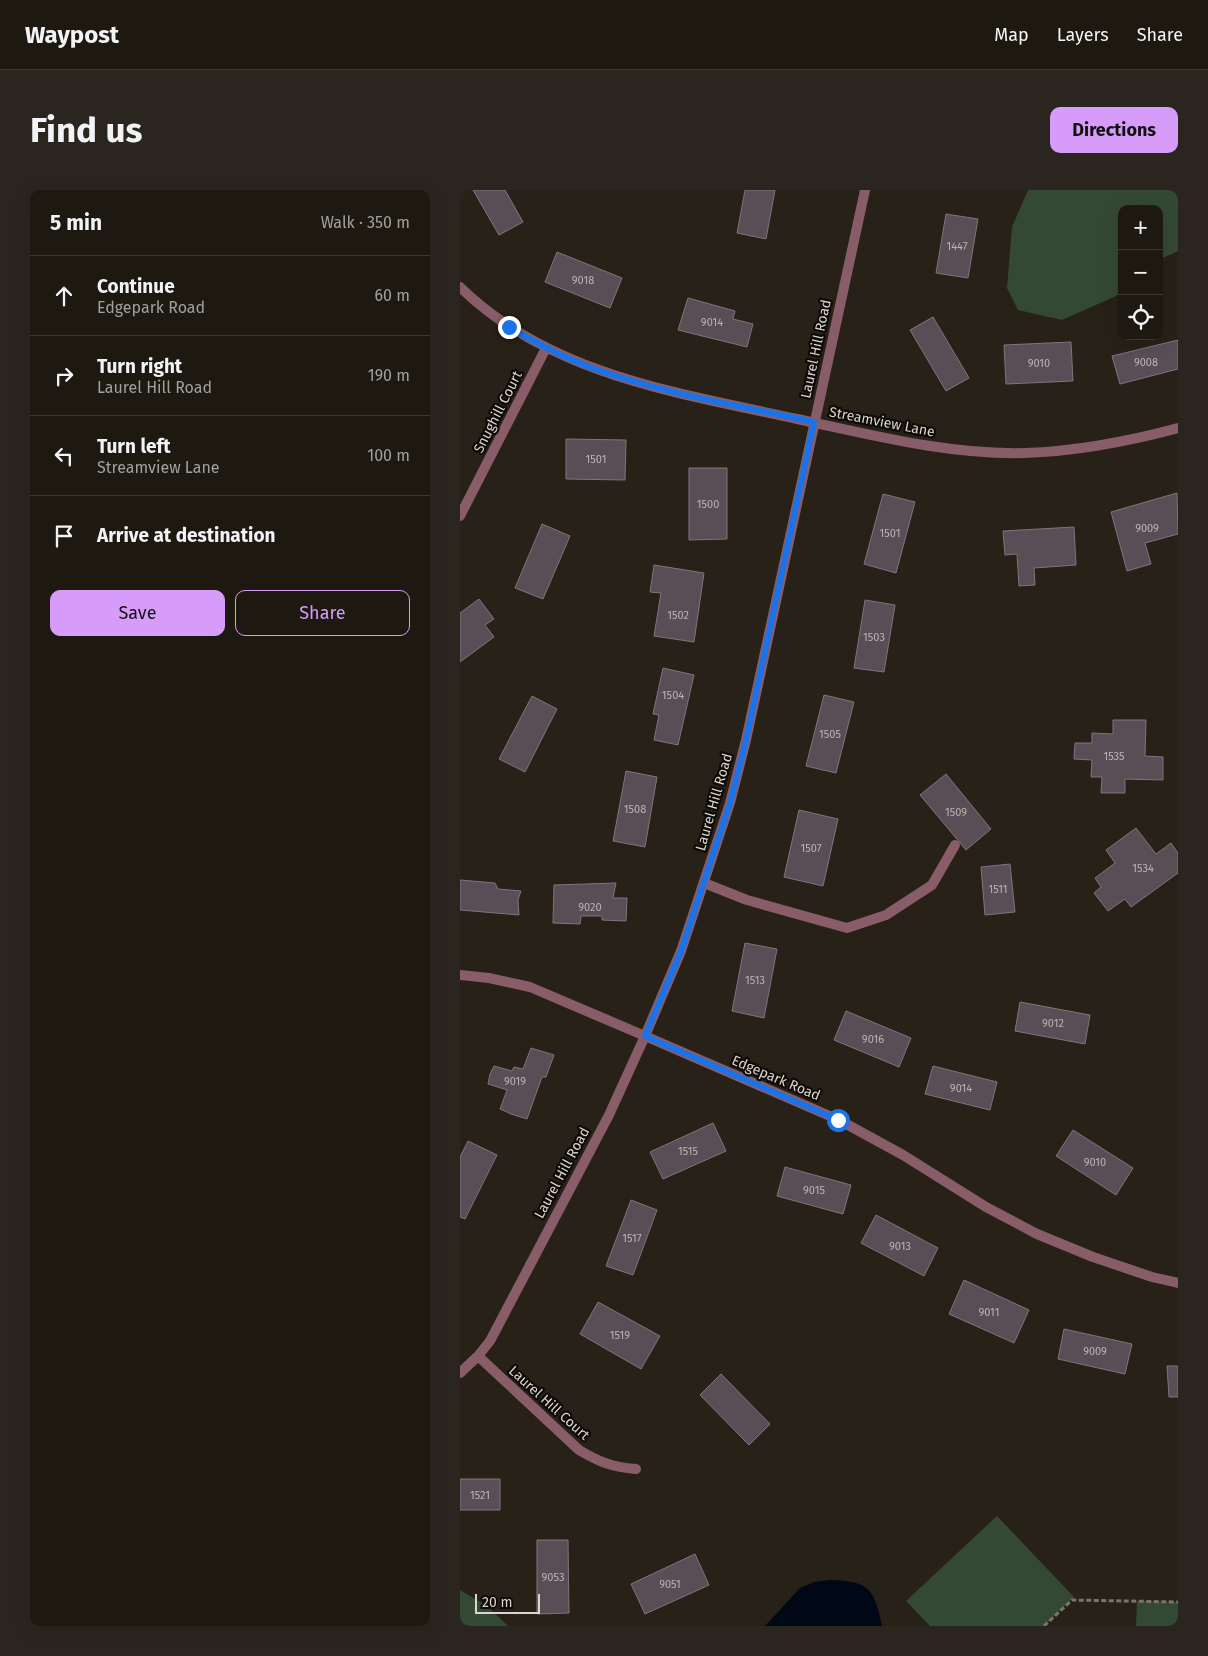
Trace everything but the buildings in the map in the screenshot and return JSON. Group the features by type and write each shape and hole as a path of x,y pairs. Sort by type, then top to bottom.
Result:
{"street":[{"name":"Laurel Hill Road","path":"460,1373 478,1356 490,1341 609,1115 681,951 730,803 746,740 865,190"},
{"name":"Streamview Lane","path":"460,287 509,327 546,348 593,369 644,385 918,444 976,452 1024,453 1072,450 1132,440 1178,428"},
{"name":"Snughill Court","path":"460,516 546,348"},
{"path":"704,883 747,900 847,928 886,915 932,885 955,846"},
{"name":"Edgepark Road","path":"460,975 489,978 530,987 645,1036 838,1120 903,1155 986,1207 1037,1234 1093,1257 1152,1276 1178,1282"},
{"name":"Laurel Hill Court","path":"478,1356 579,1450 598,1461 618,1468 636,1469"}],"path":[{"path":"1044,1626 1072,1600 1178,1602"}],"green space":[{"path":"1028,190 1178,190 1178,251 1163,258 1163,205 1118,205 1118,294 1062,320 1018,310 1007,288 1012,227"},
{"path":"997,1516 1074,1597 1044,1626 930,1626 906,1601"},
{"path":"460,1590 487,1606 508,1626 460,1626"},
{"path":"1137,1601 1178,1602 1178,1626 1136,1626"}],"water":[{"path":"830,1580 854,1582 868,1590 873,1595 882,1626 765,1626 800,1588 814,1582"}],"route":[{"path":"509,327 546,348 593,369 644,385 814,422 746,740 730,803 681,951 645,1036 838,1120"}]}
